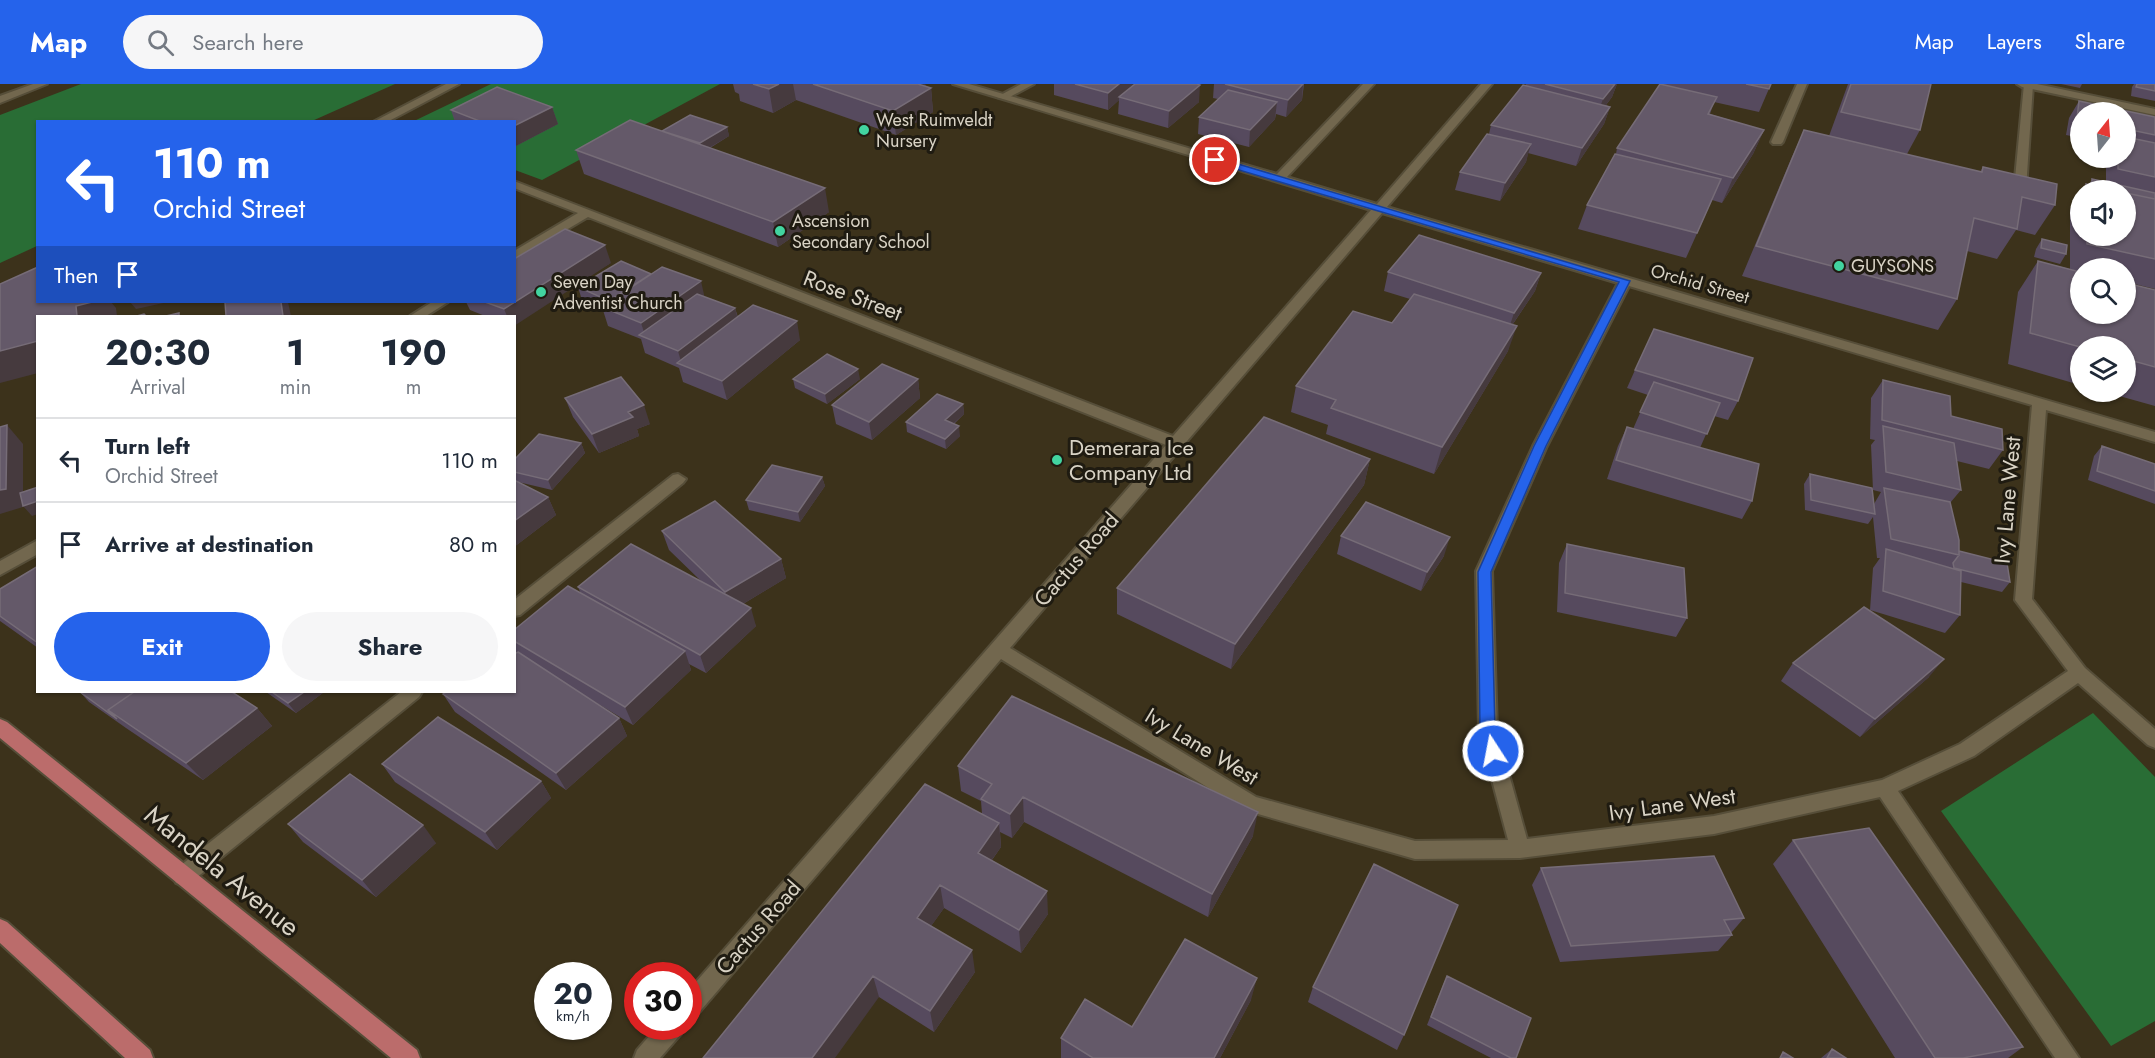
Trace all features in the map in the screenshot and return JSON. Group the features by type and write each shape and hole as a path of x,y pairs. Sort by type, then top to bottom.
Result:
{"main road":[{"name":"Mandela Avenue","path":"0,727 409,1058"},
{"path":"0,929 142,1058"}],"street":[{"path":"0,100 42,84"},
{"path":"382,120 454,84"},
{"name":"Orchid Street","path":"958,84 2155,437"},
{"path":"1002,98 1029,84"},
{"path":"1279,179 1369,84"},
{"name":"Cactus Road","path":"702,992 1487,84"},
{"path":"1777,142 1803,84"},
{"path":"2020,189 2025,85 2155,112"},
{"path":"0,86 16,93"},
{"name":"Rose Street","path":"516,185 1176,443"},
{"path":"516,256 587,213"},
{"path":"1520,849 1488,731 1484,572 1540,446 1625,281"},
{"path":"419,315 439,303"},
{"name":"Ivy Lane West","path":"998,649 1251,804 1414,850 1520,849 1714,825 1885,788 1967,750 2079,673 2023,600 2039,403"},
{"path":"516,608 678,479"},
{"path":"0,569 36,547"},
{"path":"2079,673 2155,740"},
{"path":"183,876 412,693"},
{"path":"1885,788 2068,1058"},
{"path":"645,1058 661,1040"}],"green space":[{"path":"81,84 395,84 314,120 36,120 36,246 0,263 0,115"},
{"path":"491,84 720,84 542,180 516,170 516,120 416,120"},
{"path":"2093,713 2155,777 2155,1021 2111,1046 1941,811"}],"building":[{"path":"753,84 779,84 769,89"},
{"path":"813,84 918,84 931,88 893,111"},
{"path":"1075,84 1119,84 1108,93"},
{"path":"1135,84 1200,85 1169,111 1119,97"},
{"path":"1225,84 1303,84 1288,100"},
{"path":"1545,84 1615,84 1603,99"},
{"path":"1660,84 1717,97 1708,114 1764,130 1733,178 1617,148"},
{"path":"1746,84 1771,84 1769,89"},
{"path":"1851,84 1931,84 1920,130 1841,112"},
{"path":"2137,84 2155,84 2155,91 2136,87"},
{"path":"1523,85 1610,107 1582,148 1491,125"},
{"path":"497,87 552,107 516,125 516,120 477,120 451,110"},
{"path":"1228,90 1277,102 1250,130 1199,117"},
{"path":"2136,113 2155,117 2155,135 2136,131"},
{"path":"690,115 727,127 700,143 662,131"},
{"path":"630,120 825,188 773,222 576,150"},
{"path":"1804,130 1982,172 1983,167 2057,184 2055,205 2022,197 2017,229 1974,218 1957,299 1756,246"},
{"path":"1487,134 1531,144 1505,183 1460,172"},
{"path":"2136,139 2155,143 2155,177 2118,169 2136,168"},
{"path":"1615,154 1721,179 1697,233 1587,205"},
{"path":"2136,189 2155,193 2155,199 2136,195"},
{"path":"2136,195 2155,199 2155,259 2096,246 2136,246"},
{"path":"565,229 605,245 516,301 516,258"},
{"path":"1419,235 1541,273 1514,313 1388,272"},
{"path":"2042,239 2067,245 2066,254 2041,248"},
{"path":"621,261 651,274 609,301 578,287"},
{"path":"2038,261 2070,269 2070,324 2136,324 2136,285 2155,290 2155,367 2136,362 2136,336 2070,336 2070,344 2030,333"},
{"path":"662,267 701,281 641,323 602,307"},
{"path":"36,268 36,303 88,303 76,306 77,315 36,315 36,342 0,351 0,284"},
{"path":"697,294 735,308 678,351 639,335"},
{"path":"1414,294 1517,326 1442,447 1331,408 1336,400 1296,386 1353,311 1392,323"},
{"path":"225,303 281,303 283,315 226,315"},
{"path":"488,303 513,303 504,309"},
{"path":"753,305 797,321 722,381 677,363"},
{"path":"1654,329 1753,358 1738,401 1635,370"},
{"path":"827,354 858,369 825,394 793,379"},
{"path":"882,364 918,379 869,422 832,405"},
{"path":"621,377 644,405 628,412 633,417 592,434 565,398"},
{"path":"1883,380 1950,396 1951,416 2002,429 2003,450 1882,420"},
{"path":"1654,382 1720,403 1707,434 1640,412"},
{"path":"937,394 963,404 945,420 959,426 945,439 906,422"},
{"path":"1264,417 1370,459 1235,644 1117,588"},
{"path":"7,425 6,489 0,490 0,427"},
{"path":"1883,426 1954,443 1961,490 1886,472"},
{"path":"1627,427 1759,464 1752,501 1616,460"},
{"path":"539,434 581,443 548,480 516,472 516,458"},
{"path":"2102,446 2155,464 2155,491 2097,471"},
{"path":"772,465 822,477 798,512 746,500"},
{"path":"1810,474 1872,488 1875,514 1811,500"},
{"path":"516,481 548,497 516,520"},
{"path":"36,488 36,502 23,506 20,493"},
{"path":"1884,488 1950,502 1959,540 1959,555 1891,539"},
{"path":"715,501 781,559 725,592 662,531"},
{"path":"1366,502 1450,537 1427,572 1341,536"},
{"path":"631,544 751,608 700,655 578,587"},
{"path":"1567,544 1684,568 1687,618 1565,593"},
{"path":"1886,549 1961,571 1960,615 1883,591"},
{"path":"1959,551 2007,563 2010,582 1954,568 1953,563"},
{"path":"36,567 36,642 0,616 0,589"},
{"path":"568,586 685,651 625,707 516,642 516,628"},
{"path":"1864,607 1944,659 1875,719 1793,663"},
{"path":"518,652 619,718 556,773 443,694 516,693 516,653"},
{"path":"81,693 133,693 108,710 117,719"},
{"path":"133,693 234,693 257,708 186,763 108,710"},
{"path":"273,693 303,693 288,703"},
{"path":"1012,696 1258,812 1212,894 1023,797 1010,814 981,799 992,784 958,766"},
{"path":"438,717 541,781 485,832 382,764"},
{"path":"350,774 423,825 362,880 288,824"},
{"path":"925,784 999,823 978,853 1047,891 1019,930 940,885 917,918 972,950 930,1011 873,976 812,1058 703,1058"},
{"path":"1869,828 2023,1047 1963,1058 1935,1058 1793,840"},
{"path":"1714,856 1744,918 1724,920 1732,935 1571,946 1541,868"},
{"path":"1374,864 1458,905 1404,1035 1313,987"},
{"path":"1185,939 1257,978 1214,1058 1093,1058 1061,1038 1085,999 1132,1027"},
{"path":"1447,976 1531,1018 1516,1058 1511,1058 1431,1017"},
{"path":"1832,1049 1846,1058 1827,1058"},
{"path":"1783,1052 1793,1058 1780,1058"}],"place":[{"name":"West Ruimveldt Nursery","path":"864,130"},
{"name":"Ascension Secondary School","path":"780,231"},
{"name":"GUYSONS","path":"1839,266"},
{"name":"Seven Day Adventist Church","path":"541,292"},
{"name":"Demerara Ice Company Ltd","path":"1057,460"}],"route":[{"path":"1215,160 1625,281 1540,446 1484,572 1488,731 1493,751"}]}
